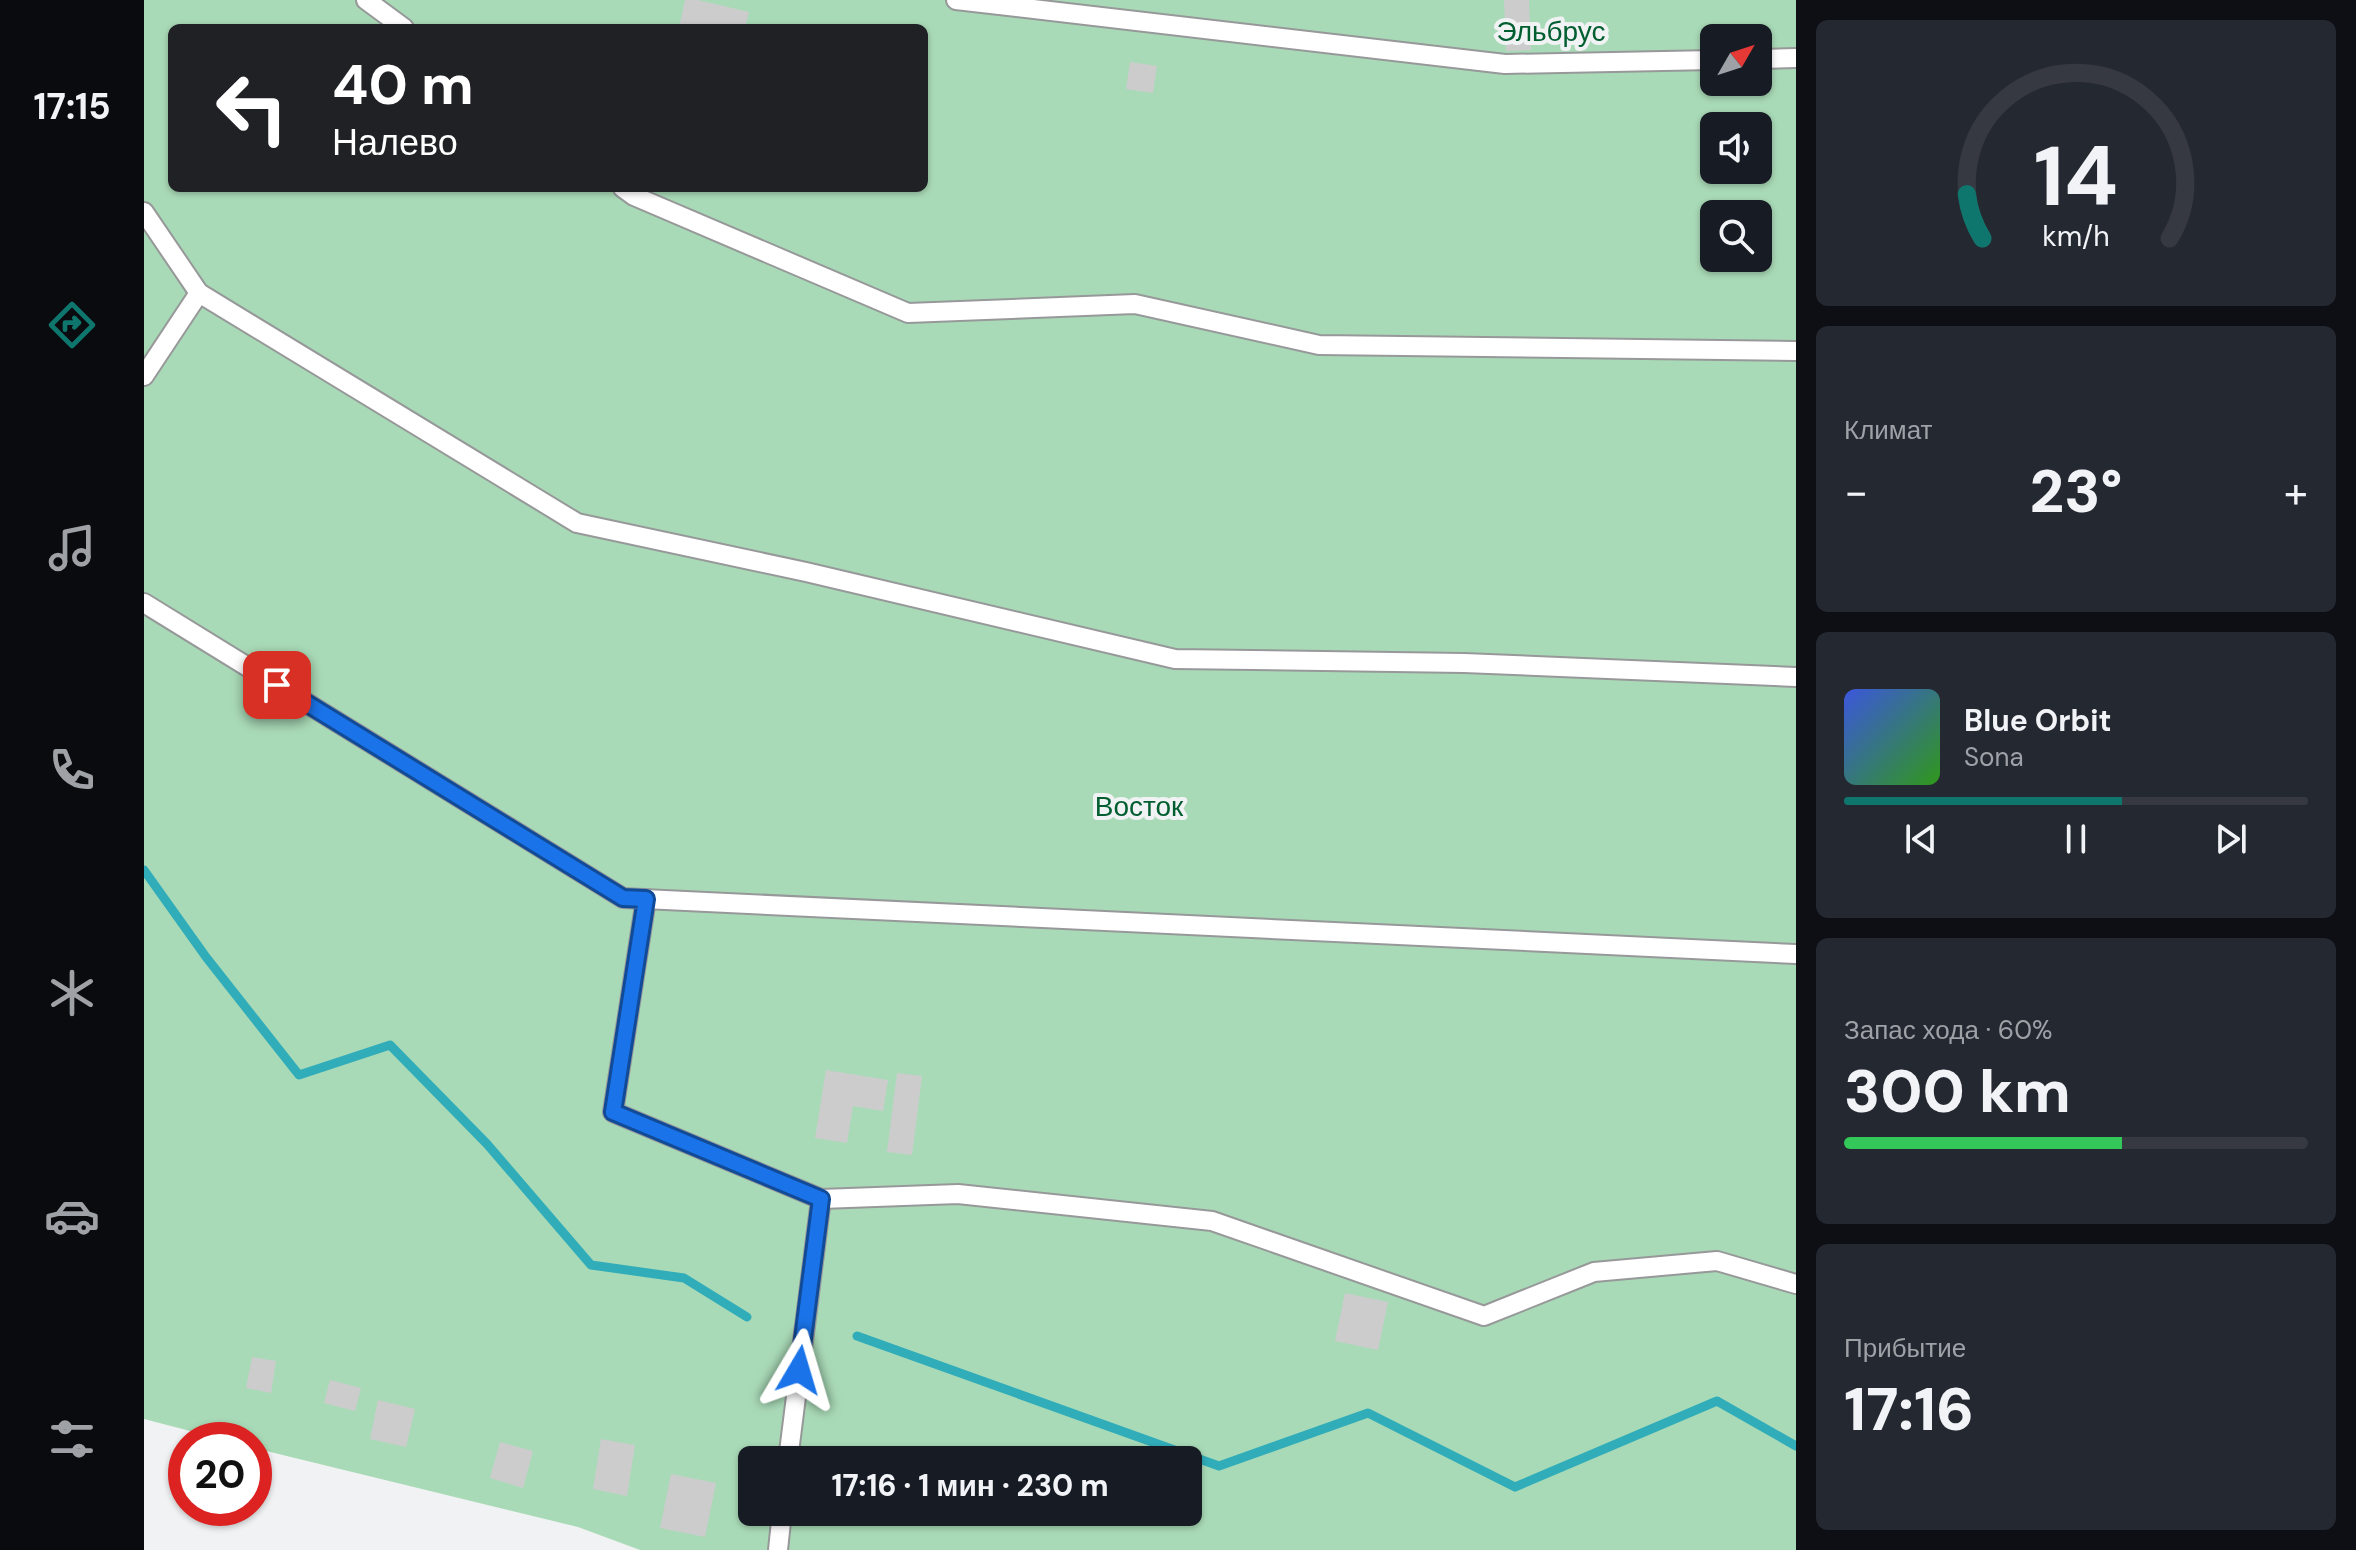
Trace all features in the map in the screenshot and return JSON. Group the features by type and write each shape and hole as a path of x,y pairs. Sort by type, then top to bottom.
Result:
{"lane":[{"path":"366,0 399,24"},
{"path":"956,0 1505,64 1700,60"},
{"path":"1772,59 1796,58"},
{"path":"628,192 908,313 1135,304 1319,345 1796,351"},
{"path":"144,212 199,293 577,523 806,572 1175,659 1464,663 1796,677"},
{"path":"144,376 199,293"},
{"path":"144,603 623,898 1796,954"},
{"path":"646,899 613,1112 821,1199 958,1194 1212,1221 1484,1316 1594,1272 1717,1261 1796,1284"},
{"path":"790,1446 821,1199"},
{"path":"778,1550 781,1526"}],"green space":[{"name":"Восток","path":"144,0 1796,0 1796,1550 640,1550 578,1527 272,1452 272,1422 168,1422 168,1425 144,1419"}],"building":[{"path":"685,0 749,12 746,24 680,24"},
{"path":"1504,0 1529,0 1531,50 1506,51"},
{"path":"1130,62 1157,66 1153,93 1126,89"},
{"path":"826,1070 888,1080 883,1111 853,1106 847,1143 815,1138"},
{"path":"897,1073 922,1076 912,1155 887,1152"},
{"path":"1345,1293 1388,1302 1378,1350 1335,1341"},
{"path":"252,1357 276,1361 271,1393 246,1388"},
{"path":"330,1380 361,1388 355,1411 324,1403"},
{"path":"378,1400 415,1409 406,1447 370,1439"},
{"path":"601,1439 635,1445 627,1496 593,1489"},
{"path":"500,1442 533,1451 523,1488 490,1478"},
{"path":"671,1474 716,1483 705,1537 660,1528"}],"waterway":[{"path":"144,870 206,957 299,1075 390,1045 487,1144 591,1265 684,1278 747,1317"},
{"path":"857,1336 1219,1466 1368,1413 1515,1487 1717,1401 1796,1446"}],"route":[{"path":"277,685 623,898 646,899 613,1112 821,1199 799,1370"}],"park label":[{"name":"Эльбрус","path":"1551,31"}]}
